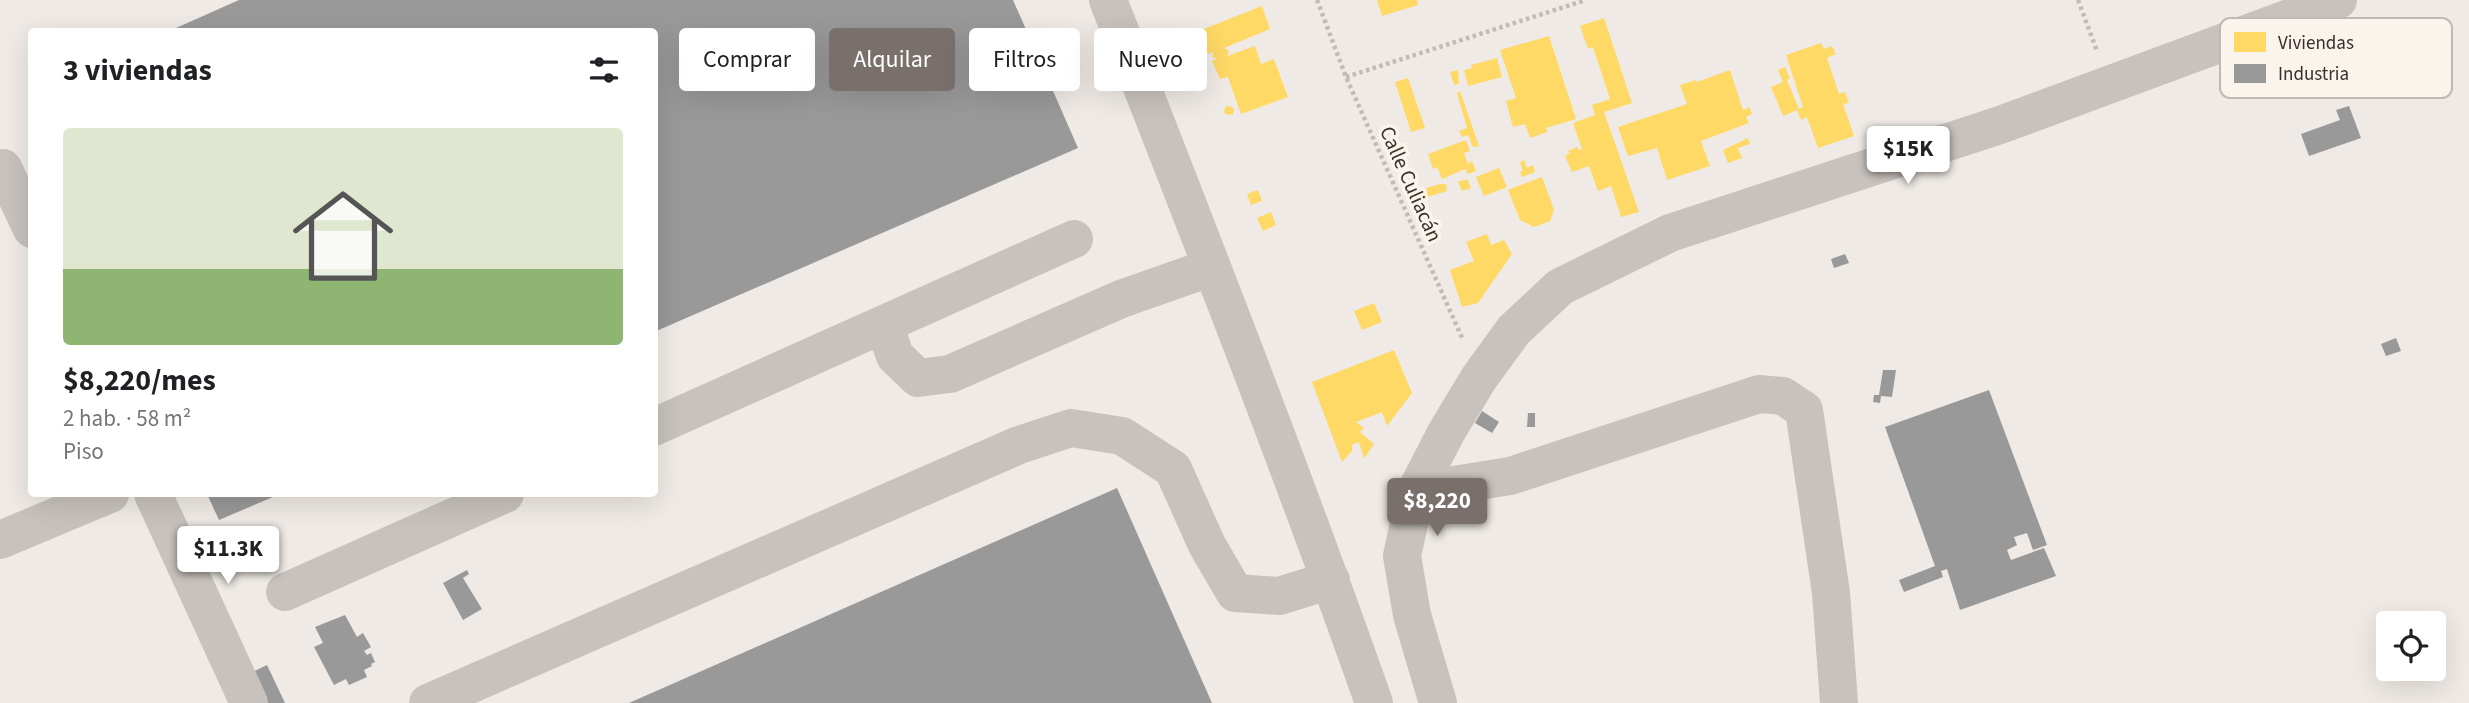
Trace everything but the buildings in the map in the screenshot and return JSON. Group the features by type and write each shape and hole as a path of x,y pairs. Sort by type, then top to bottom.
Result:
{"street":[{"path":"1108,0 1331,580 1374,703"},
{"path":"2290,18 2338,0"},
{"path":"1438,703 1412,615 1402,556 1416,491 1447,430 1479,378 1514,330 1560,287 1670,233 2000,125 2220,44"},
{"path":"3,168 28,221"},
{"path":"658,424 1074,239"},
{"path":"884,324 895,356 918,378 950,374 1121,299 1212,267"},
{"path":"1416,491 1510,476 1759,394 1783,396 1804,410 1831,593 1839,703"},
{"path":"428,703 1019,444 1071,428 1122,436 1173,469 1207,545 1235,593 1279,596 1331,580"},
{"path":"0,540 103,497"},
{"path":"154,497 249,703"},
{"path":"285,592 498,497"}],"path":[{"name":"Calle Culiacán","path":"1317,0 1346,77 1479,378"},
{"path":"1346,77 1586,0"},
{"path":"2078,0 2110,85"}]}
